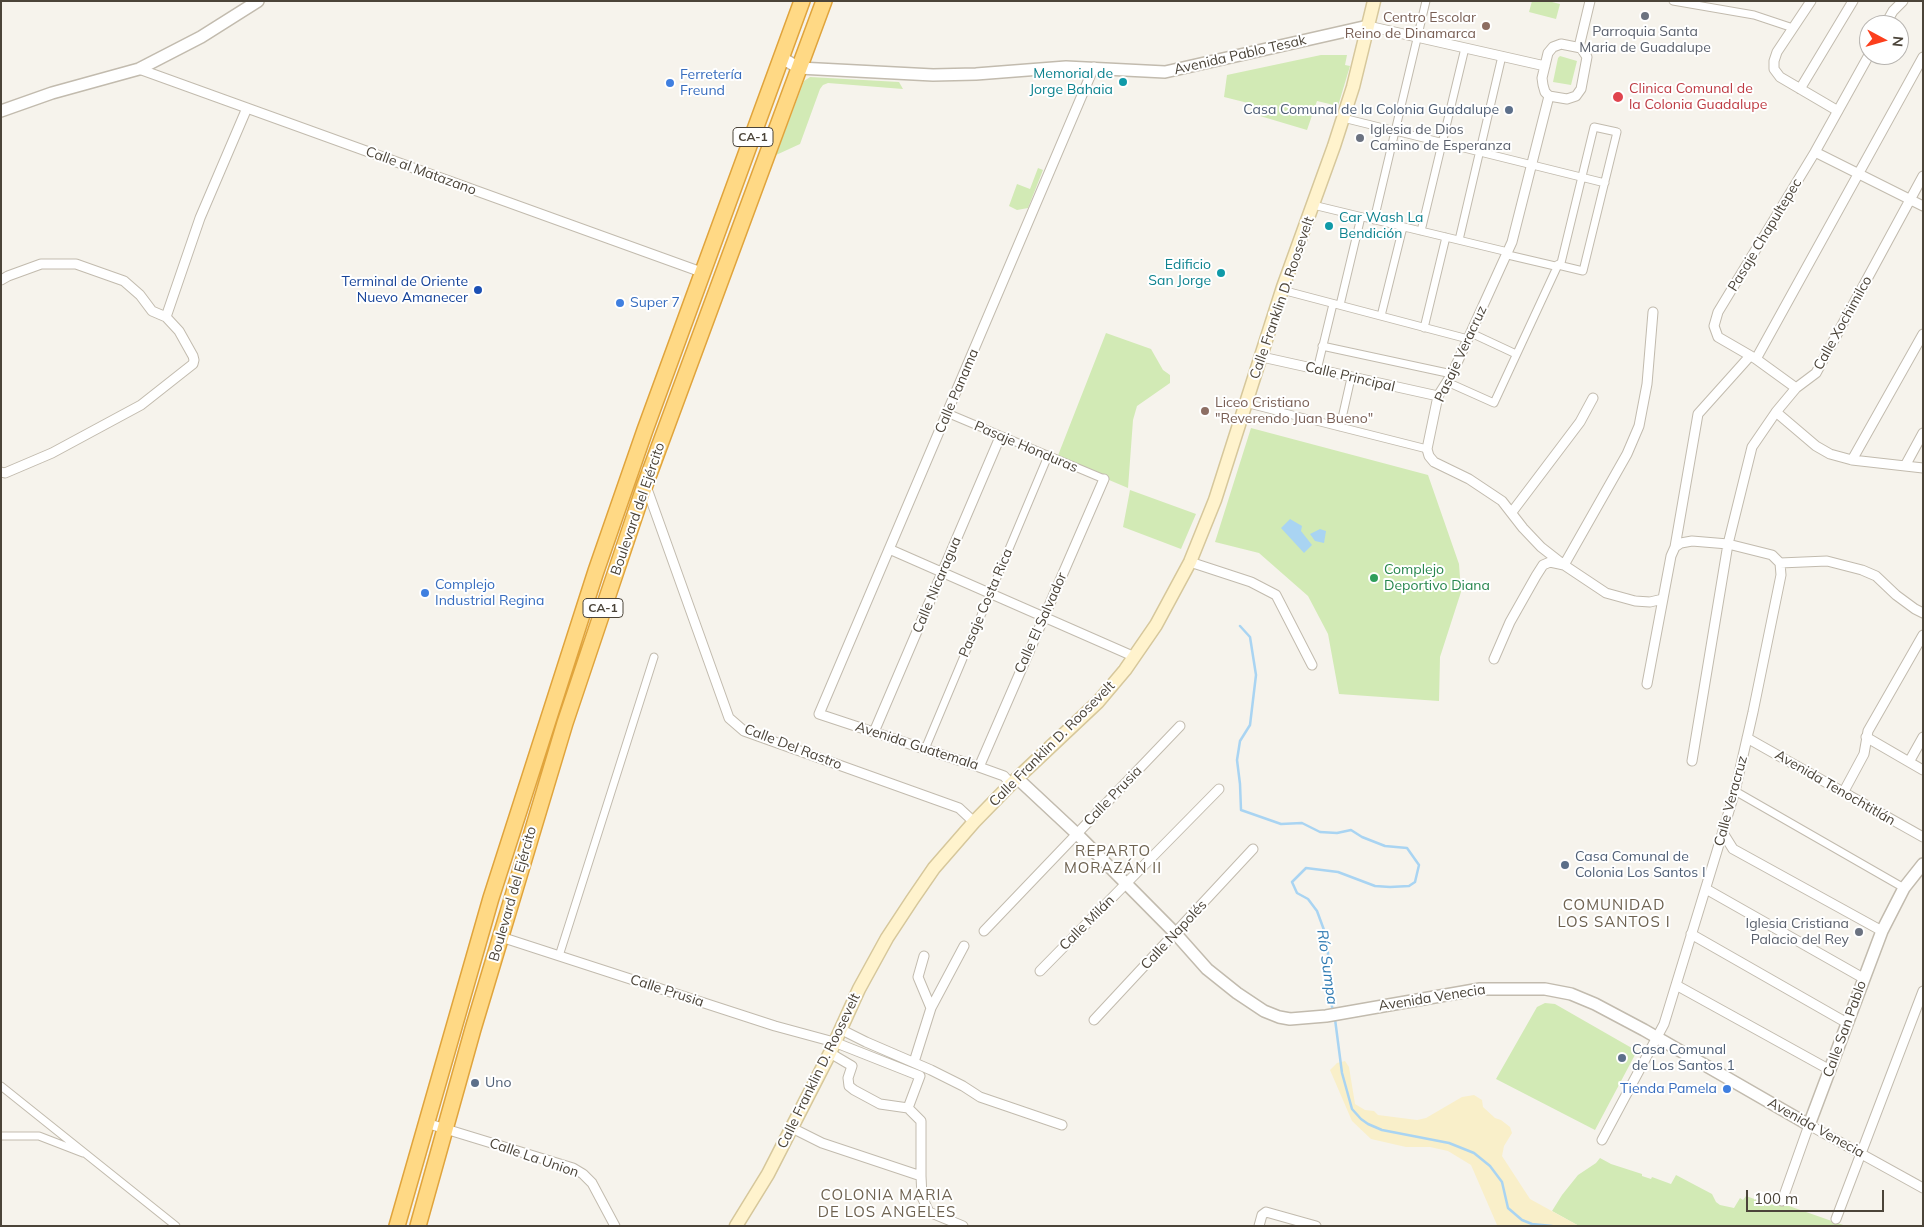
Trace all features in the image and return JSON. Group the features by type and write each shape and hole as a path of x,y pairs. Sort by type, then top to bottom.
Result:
{"highway":[{"name":"Boulevard del Ejército","path":"397,1226 491,898 594,576 645,430 802,1"},
{"name":"Boulevard del Ejército","path":"418,1226 562,732 645,485 824,1"},
{"path":"657,454 656,439 658,430 710,290 710,278 704,273"},
{"path":"605,546 607,560 613,560 621,555"},
{"path":"594,576 604,571 609,574 612,582"},
{"path":"439,1080 443,1091 450,1092 457,1087"},
{"path":"422,1139 428,1131 437,1131 443,1136"}],"main road":[{"name":"Calle Franklin D. Roosevelt","path":"736,1226 768,1174 832,1048 859,989 887,938 934,868 974,822 1014,781 1098,702 1135,657 1156,625 1190,562 1215,500 1282,290 1343,118 1353,87 1374,1"}],"street":[{"path":"1,111 52,93 139,69 200,37 258,1"},
{"path":"1374,220 1426,1"},
{"path":"1579,47 1590,1"},
{"path":"1673,1 1754,15 1793,28"},
{"path":"1810,1 1777,52 1774,69 1780,77 1838,111"},
{"path":"1800,88 1853,1"},
{"path":"1891,15 1903,1"},
{"name":"Avenida Pablo Tesak","path":"782,58 799,68 933,75 976,74 1066,67 1165,72 1368,26 1545,66"},
{"path":"1557,45 1579,47 1587,57 1581,89 1576,96 1567,99 1549,96 1545,92 1543,85 1548,53 1557,45"},
{"path":"1421,231 1465,48"},
{"path":"1459,240 1502,56"},
{"path":"1647,684 1671,556 1675,547 1698,414 1753,358 1923,56"},
{"name":"Pasaje Chapultepec","path":"1796,388 1753,358 1718,337 1714,326 1718,312 1815,152 1863,65"},
{"name":"Calle Panama","path":"819,714 1094,67"},
{"name":"Calle al Matazano","path":"139,69 704,273"},
{"name":"Pasaje Veracruz","path":"1427,449 1438,396 1450,378 1508,253 1549,96"},
{"path":"166,317 200,218 247,108"},
{"path":"1343,118 1605,183"},
{"path":"1313,205 1558,266 1583,271 1617,132 1594,127 1562,258 1558,266 1516,354 1494,403 1450,378 1322,346"},
{"path":"1815,152 1923,206"},
{"name":"Calle Xochimilco","path":"1692,761 1728,544 1752,447 1776,412 1796,388 1816,373 1923,176"},
{"path":"1317,370 1322,346 1361,217"},
{"path":"1381,316 1403,227"},
{"path":"1424,328 1446,237"},
{"path":"1,280 42,264 76,264 124,281 140,295 152,312 166,317 179,331 194,356 193,364 133,410 52,453 5,473 1,472"},
{"path":"1282,290 1424,328 1470,336 1516,354"},
{"path":"1564,565 1619,469 1640,426 1647,384 1654,312"},
{"path":"1852,460 1923,334"},
{"name":"Calle Principal","path":"1262,357 1438,396"},
{"path":"1340,427 1351,378"},
{"path":"1512,512 1580,422 1593,398"},
{"path":"1247,402 1427,449 1429,456 1434,462 1486,489 1502,501 1541,547 1606,593 1620,598 1650,602 1663,599"},
{"path":"1776,412 1830,454 1852,460 1923,468"},
{"name":"Pasaje Honduras","path":"947,413 1000,437 1104,479"},
{"path":"1905,466 1923,434"},
{"name":"Calle Nicaragua","path":"874,732 1000,437"},
{"name":"Pasaje Costa Rica","path":"925,749 1048,456"},
{"name":"Calle El Salvador","path":"979,767 1104,479"},
{"name":"Calle Del Rastro","path":"645,485 729,718 744,731 960,808 974,822"},
{"path":"1675,547 1681,543 1692,541 1728,544 1772,555 1780,563 1826,561 1862,570 1876,576 1902,600 1923,613"},
{"path":"889,549 1135,657"},
{"path":"1190,562 1251,582 1276,595 1312,665"},
{"path":"1494,659 1510,622 1543,565 1550,562 1564,565"},
{"name":"Calle Veracruz","path":"1602,1140 1664,1024 1706,889 1735,791 1774,613 1781,575 1780,563"},
{"path":"1843,793 1864,754 1866,737 1923,636"},
{"path":"559,956 654,656"},
{"name":"Avenida Guatemala","path":"819,714 979,767 1014,781"},
{"name":"Calle Prusia","path":"984,931 1180,726"},
{"path":"1866,737 1923,770"},
{"path":"1909,762 1923,737"},
{"name":"Avenida Tenochtitlán","path":"1747,738 1923,837"},
{"name":"Avenida Venecia","path":"1014,781 1077,834 1175,933 1211,973 1264,1011 1290,1019 1326,1016 1424,997 1480,989 1545,989 1571,994 1595,1004 1923,1188"},
{"name":"Calle Milán","path":"1040,971 1219,789"},
{"path":"1735,791 1904,888"},
{"path":"1723,833 1733,849 1882,931"},
{"name":"Calle Napolés","path":"1094,1020 1253,849"},
{"name":"Calle San Pablo","path":"1782,1201 1846,1023 1882,931 1904,888 1923,864"},
{"path":"1706,889 1864,978"},
{"path":"1691,934 1846,1023"},
{"name":"Calle Prusia","path":"501,937 775,1026 832,1048"},
{"path":"914,1062 931,1008 964,946"},
{"path":"924,956 918,977 931,1008"},
{"path":"1676,985 1830,1070"},
{"path":"1836,1220 1923,991"},
{"path":"840,1029 914,1062 963,1086 980,1097 1062,1125"},
{"path":"832,1048 858,1052 920,1076 908,1108"},
{"path":"832,1048 852,1066"},
{"path":"858,1052 848,1078 849,1086 880,1104 908,1108 921,1121 922,1197 929,1212 943,1223 963,1226"},
{"path":"1,1086 91,1156 176,1226"},
{"name":"Calle La Union","path":"426,1123 443,1136 574,1168 592,1183 615,1226"},
{"path":"792,1128 822,1143 921,1176"},
{"path":"1,1136 39,1136 91,1156"},
{"path":"1259,1226 1262,1216 1266,1212 1316,1226"}],"green space":[{"path":"1532,1 1548,1 1560,4 1556,19 1529,12"},
{"path":"1321,55 1347,55 1345,65 1350,66 1338,106 1317,101 1307,130 1250,113 1252,104 1224,97 1227,75"},
{"path":"1560,56 1577,61 1571,85 1553,82"},
{"path":"810,77 899,82 903,89 828,83 823,85 800,144 776,155 804,81"},
{"path":"1038,168 1043,170 1028,208 1017,210 1009,206 1017,184 1030,189"},
{"path":"1106,333 1151,349 1163,370 1170,375 1170,383 1137,406 1133,420 1128,488 1057,458"},
{"name":"Complejo Deportivo Diana","path":"1251,428 1428,475 1459,564 1461,592 1440,657 1439,701 1339,694 1328,634 1308,596 1259,553 1215,542"},
{"path":"1130,490 1196,514 1181,549 1123,527"},
{"path":"1545,1003 1555,1004 1637,1051 1595,1130 1496,1079 1537,1007"},
{"path":"1600,1158 1611,1164 1642,1174 1642,1176 1651,1179 1652,1177 1671,1184 1676,1175 1712,1194 1720,1205 1734,1208 1740,1198 1743,1200 1746,1196 1768,1204 1789,1206 1846,1226 1579,1226 1552,1211 1578,1175 1596,1163"}],"sand":[{"path":"1345,1061 1349,1067 1355,1104 1365,1110 1374,1111 1378,1115 1417,1120 1426,1118 1462,1097 1474,1095 1482,1100 1483,1107 1495,1118 1510,1127 1512,1133 1504,1146 1502,1156 1530,1199 1579,1226 1497,1225 1471,1165 1448,1151 1430,1147 1406,1147 1371,1139 1352,1121 1330,1070 1337,1063"}],"water":[{"path":"1290,519 1302,526 1301,531 1312,545 1304,553 1281,528"},
{"path":"1320,529 1326,531 1324,543 1315,541 1310,534"}],"waterway":[{"name":"Río Sumpa","path":"1240,626 1250,637 1256,675 1250,725 1240,741 1237,760 1241,810 1281,824 1302,823 1320,832 1337,833 1351,830 1362,837 1385,846 1407,848 1419,865 1415,882 1409,886 1375,886 1338,872 1306,868 1292,882 1297,893 1308,899 1317,911 1324,930 1328,953 1328,989 1333,1011"},
{"name":"Río Sumpa","path":"1335,1019 1342,1073 1352,1109 1361,1119 1382,1130 1449,1143 1474,1153 1490,1166 1502,1182 1508,1208 1522,1220 1532,1224 1552,1226"}],"place":[{"name":"Parroquia Santa Maria de Guadalupe","path":"1645,16"},
{"name":"Centro Escolar Reino de Dinamarca","path":"1486,26"},
{"name":"Memorial de Jorge Bahaia","path":"1123,82"},
{"name":"Ferretería Freund","path":"670,83"},
{"name":"Clinica Comunal de la Colonia Guadalupe","path":"1618,97"},
{"name":"Casa Comunal de la Colonia Guadalupe","path":"1509,110"},
{"name":"Iglesia de Dios Camino de Esperanza","path":"1360,138"},
{"name":"Car Wash La Bendición","path":"1329,226"},
{"name":"Edificio San Jorge","path":"1221,273"},
{"name":"Terminal de Oriente Nuevo Amanecer","path":"478,290"},
{"name":"Super 7","path":"620,303"},
{"name":"Liceo Cristiano \"Reverendo Juan Bueno\"","path":"1205,411"},
{"name":"Complejo Deportivo Diana","path":"1374,578"},
{"name":"Complejo Industrial Regina","path":"425,593"},
{"name":"Casa Comunal de Colonia Los Santos I","path":"1565,865"},
{"name":"Iglesia Cristiana Palacio del Rey","path":"1859,932"},
{"name":"Casa Comunal de Los Santos 1","path":"1622,1058"},
{"name":"Uno","path":"475,1083"},
{"name":"Tienda Pamela","path":"1727,1089"}],"district":[{"name":"REPARTO MORAZÁN II","path":"1113,860"},
{"name":"COMUNIDAD LOS SANTOS I","path":"1614,914"},
{"name":"COLONIA MARIA DE LOS ANGELES","path":"887,1204"}]}
